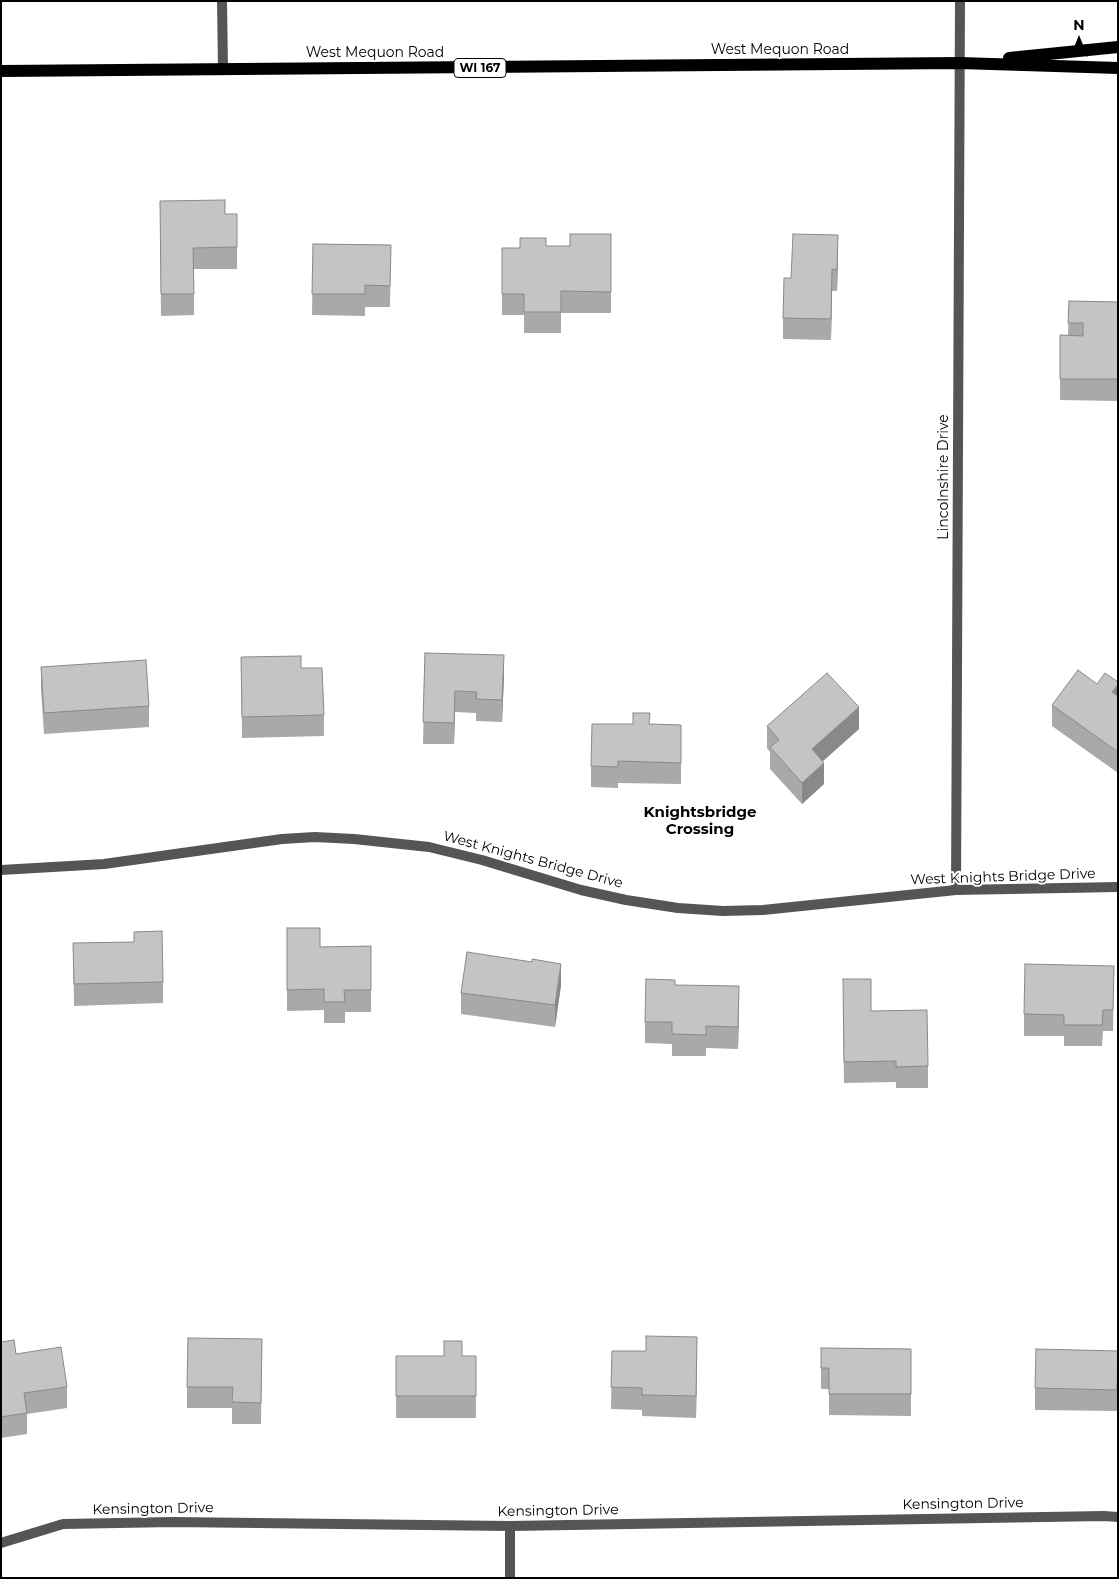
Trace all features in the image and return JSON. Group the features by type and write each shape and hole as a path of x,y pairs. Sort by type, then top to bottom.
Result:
{"main road":[{"name":"West Mequon Road","path":"960,64 1118,47"},
{"name":"West Mequon Road","path":"1,72 960,64 1118,68"}],"street":[{"path":"222,1 223,70"},
{"name":"Lincolnshire Drive","path":"956,890 960,1"},
{"name":"West Knights Bridge Drive","path":"1,870 104,864 282,839 315,837 429,847 482,860 581,890 626,900 678,908 723,911 763,910 956,890 1118,887"},
{"name":"Kensington Drive","path":"1,1543 63,1524 173,1522 510,1526 1118,1517"},
{"path":"510,1526 510,1578"}],"building":[{"path":"225,200 225,214 237,214 237,247 193,248 194,294 161,294 160,201"},
{"path":"570,234 611,234 611,292 561,291 561,312 524,312 524,294 502,294 502,248 520,248 520,238 546,238 546,246 570,246"},
{"path":"793,234 838,235 837,270 832,269 831,319 783,318 784,278 791,278"},
{"path":"313,244 391,245 390,286 365,285 365,294 312,294"},
{"path":"1069,301 1118,302 1118,379 1060,379 1060,335 1083,336 1083,323 1068,323"},
{"path":"425,653 504,655 502,700 476,699 477,692 455,691 454,723 423,722"},
{"path":"301,656 301,668 322,668 324,715 242,717 241,657"},
{"path":"146,660 149,706 44,713 41,667"},
{"path":"1078,670 1097,684 1105,673 1118,682 1118,685 1112,692 1118,696 1118,752 1052,705"},
{"path":"827,673 859,707 812,749 824,763 802,783 770,747 779,740 767,726"},
{"path":"633,713 650,713 649,724 681,725 681,763 618,761 618,767 591,766 592,724 633,724"},
{"path":"287,928 320,928 320,947 371,946 371,990 344,990 345,1002 324,1002 324,989 287,990"},
{"path":"162,931 163,982 74,984 73,943 134,942 134,932"},
{"path":"467,952 532,962 532,959 561,964 555,1005 461,993"},
{"path":"1025,964 1114,966 1113,1010 1103,1010 1102,1025 1064,1025 1064,1015 1024,1014"},
{"path":"646,979 675,980 675,985 739,986 738,1027 706,1026 706,1035 672,1034 672,1022 645,1022"},
{"path":"843,979 871,979 871,1011 927,1010 928,1066 896,1067 896,1061 844,1062"},
{"path":"646,1336 697,1337 696,1396 642,1395 642,1388 611,1387 612,1351 646,1351"},
{"path":"188,1338 262,1339 261,1403 232,1402 233,1387 187,1387"},
{"path":"14,1340 16,1354 61,1347 67,1387 24,1393 27,1413 1,1417 1,1342"},
{"path":"444,1341 462,1341 462,1356 476,1356 476,1396 396,1396 396,1356 444,1356"},
{"path":"821,1348 911,1349 911,1394 829,1394 829,1368 821,1368"},
{"path":"1036,1349 1118,1351 1117,1390 1035,1388"}],"district":[{"name":"Knightsbridge Crossing","path":"700,822"}]}
